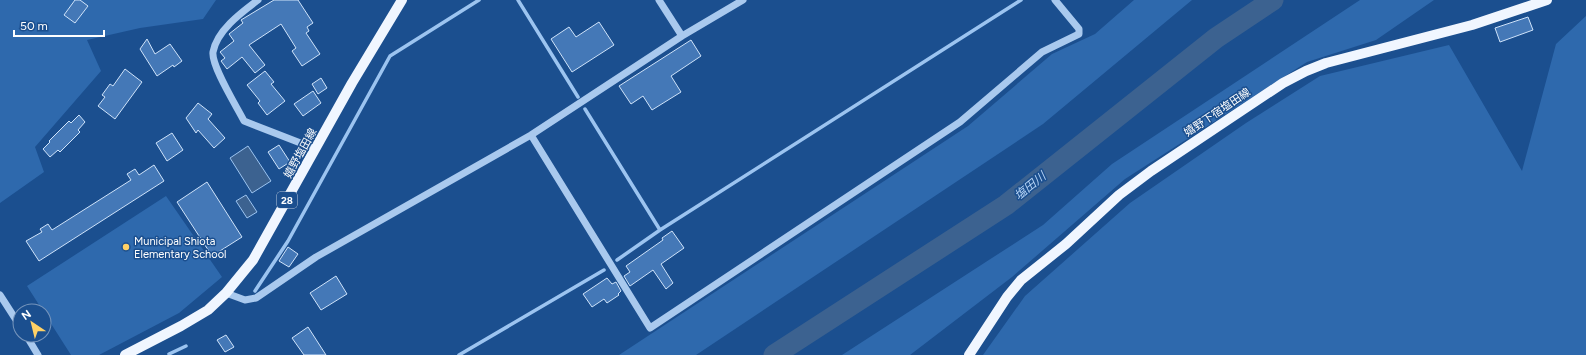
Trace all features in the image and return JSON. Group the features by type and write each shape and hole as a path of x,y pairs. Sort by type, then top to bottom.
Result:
{"main road":[{"name":"嬉野塩田線","path":"125,355 208,310 226,293 253,260 352,83 402,0"},
{"name":"嬉野下宿塩田線","path":"969,355 1007,296 1021,280 1066,244 1119,195 1151,171 1283,83 1306,70 1326,62 1472,25 1547,0"}],"street":[{"path":"258,0 237,16 219,37 213,52 214,65 244,121 316,148"},
{"path":"659,0 682,36"},
{"path":"226,293 245,300 256,298 316,257 531,135 682,36 743,0"},
{"path":"531,135 650,328 960,122 1042,52 1079,34 1079,28 1055,0"},
{"path":"0,295 12,314"},
{"path":"31,343 38,355"}],"shaded area":[{"path":"0,0 216,0 203,19 140,28 87,40 101,71 35,147 44,172 0,203"},
{"path":"1134,0 1192,0 1043,124 696,355 619,355 968,126 1052,54 1095,34"},
{"path":"1360,0 1434,0 1376,40 1307,62 1125,179 1012,277 910,355 842,355 1043,225 1112,164"},
{"path":"1586,16 1586,355 983,355 1025,296 1130,203 1246,123 1320,76 1449,45 1522,171 1556,44"},
{"path":"248,146 271,181 252,193 230,158"},
{"path":"246,195 257,212 247,218 236,201"},
{"path":"166,196 222,277 179,313 99,355 71,355 52,325 52,303 38,303 27,286"}],"building":[{"path":"75,0 80,0 88,6 75,23 64,15"},
{"path":"274,0 298,0 313,23 307,27 309,31 306,33 320,54 302,66 292,51 296,48 281,24 249,45 265,65 255,73 242,57 227,69 221,61 225,58 220,52 234,41 229,34 243,23 241,20"},
{"path":"1528,17 1533,30 1500,42 1495,28"},
{"path":"599,22 614,45 572,72 551,39 569,27 576,37"},
{"path":"147,39 155,54 170,44 182,61 174,67 173,65 157,76 140,49"},
{"path":"691,40 701,56 671,76 681,92 652,110 643,96 631,104 619,86"},
{"path":"125,69 142,82 115,119 98,106 105,97 102,95 110,84 113,86"},
{"path":"265,71 274,82 271,84 285,101 267,115 258,103 260,101 247,85"},
{"path":"321,78 327,88 318,94 312,84"},
{"path":"313,91 321,103 303,116 294,104"},
{"path":"198,103 212,114 208,119 225,138 214,148 198,130 196,133 186,118"},
{"path":"79,115 85,122 78,130 80,132 60,152 58,150 50,157 43,149 69,121 71,123"},
{"path":"172,133 183,150 167,161 156,143"},
{"path":"279,145 290,162 279,169 268,152"},
{"path":"154,165 164,181 39,261 26,241 42,232 40,229 48,224 52,230 131,180 127,174 135,169 139,175"},
{"path":"207,182 242,237 212,256 177,202"},
{"path":"672,231 684,248 661,264 673,283 666,289 653,270 630,286 624,276 630,272 626,266 663,240 662,238"},
{"path":"288,247 298,254 289,267 279,261"},
{"path":"336,276 347,294 321,310 310,293"},
{"path":"607,278 612,284 616,282 621,291 618,294 619,295 607,303 604,299 592,307 583,294"},
{"path":"308,327 326,355 304,355 292,338"},
{"path":"226,335 234,347 225,352 217,340"}],"waterway":[{"path":"255,291 288,241 390,56 479,0"},
{"path":"518,0 578,97"},
{"path":"660,230 1021,0"},
{"name":"塩田川","path":"774,355 1006,205 1216,38 1273,0"},
{"path":"585,109 660,230 617,260"},
{"path":"459,355 604,270"},
{"path":"169,354 186,346"}],"place":[{"name":"Municipal Shiota Elementary School","path":"126,247"}]}
